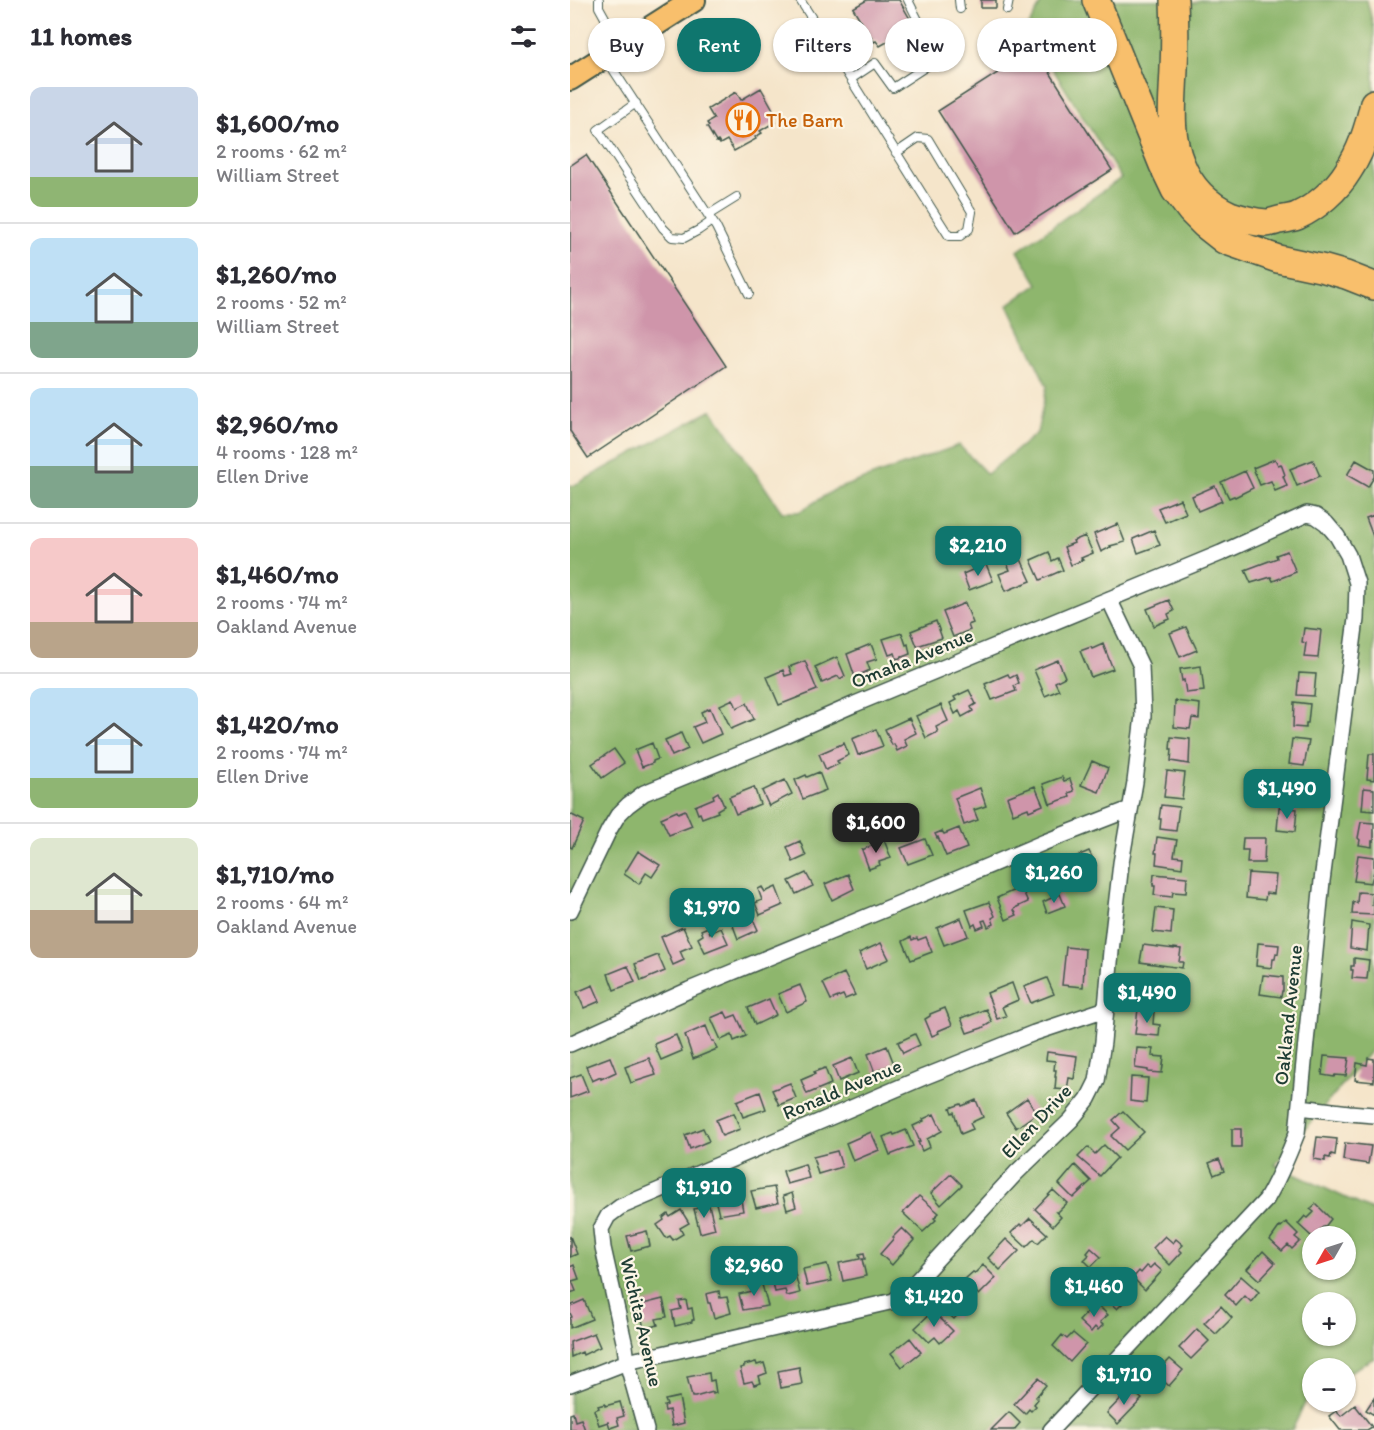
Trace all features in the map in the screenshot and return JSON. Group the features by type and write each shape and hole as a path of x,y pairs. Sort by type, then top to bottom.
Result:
{"highway":[{"path":"1096,0 1163,165 1175,190 1191,211 1224,240 1278,259 1325,269 1374,286"},
{"path":"1174,0 1172,123 1176,148 1180,163 1197,192 1225,212 1241,219 1268,223 1296,216 1318,202 1334,189 1348,172 1369,128 1374,103"}],"main road":[{"path":"663,18 689,1"},
{"path":"570,79 588,67"}],"street":[{"name":"Omaha Avenue","path":"570,911 618,815 644,793 1221,553 1306,514 1316,516 1326,523"},
{"name":"Oakland Avenue","path":"1051,1430 1266,1200 1297,1133 1322,881 1356,619 1357,583 1348,555 1326,523"},
{"name":"Ellen Drive","path":"570,1384 627,1362 894,1301 912,1286 1016,1173 1071,1120 1088,1099 1097,1081 1103,1042 1121,863 1143,716 1141,666 1109,599"},
{"path":"570,1044 689,990 1130,809"},
{"name":"Ronald Avenue","path":"604,1224 608,1216 620,1207 935,1073 1034,1033 1106,1009"},
{"path":"1300,1107 1374,1115"},
{"name":"Wichita Avenue","path":"604,1224 601,1229 603,1248 627,1362 646,1430"}],"lane":[{"path":"800,0 851,79 896,153 949,236 960,236 969,229 972,213 928,139 918,138 896,153"},
{"path":"851,79 874,63 892,88 933,62 933,44 908,0"},
{"path":"959,0 960,9"},
{"path":"1007,10 1010,0"},
{"path":"599,3 603,18"},
{"path":"622,72 636,103 716,226 749,294"},
{"path":"636,103 598,130 663,228 672,237 684,238 699,230 736,197"}],"green space":[{"path":"1043,0 1178,0 1194,3 1200,0 1367,0 1374,29 1374,1047 1275,1165 1374,1211 1374,1358 1356,1368 1356,1358 1302,1358 1302,1409 1292,1430 570,1430 570,485 573,486 712,410 782,512 799,512 834,490 959,445 987,474 1037,433 1047,386 1008,305 1038,284 1018,251 1121,178 1055,72 1117,72 1117,18 1033,18"}],"building":[{"path":"867,0 899,0 909,18 885,18 885,43 880,46 873,40 873,18 859,18 853,8"},
{"path":"981,0 996,0 996,8 981,8"},
{"path":"999,72 1050,72 1112,170 1015,232 938,111"},
{"name":"The Barn","path":"761,88 774,111 770,114 775,122 760,131 762,133 755,137 756,139 734,151 727,140 720,144 716,142 707,127 709,126 707,123 714,119 708,109 736,92 741,100"},
{"path":"586,155 726,366 588,458 570,431 570,166"},
{"path":"1275,459 1278,465 1281,464 1287,486 1275,491 1271,481 1260,485 1253,468"},
{"path":"1313,460 1320,476 1297,486 1290,469"},
{"path":"1356,460 1374,470 1374,477 1368,487 1347,475"},
{"path":"1245,471 1253,488 1229,498 1221,482"},
{"path":"1215,486 1222,501 1198,511 1192,496"},
{"path":"1180,499 1186,513 1165,522 1158,508"},
{"path":"1374,515 1374,539 1366,518"},
{"path":"1118,524 1125,542 1110,546 1101,552 1094,534"},
{"path":"1154,530 1160,545 1138,553 1133,539"},
{"path":"1085,536 1093,553 1071,565 1064,547"},
{"path":"1287,551 1296,572 1273,581 1271,577 1251,583 1245,570 1277,558 1276,555"},
{"path":"1049,552 1052,561 1058,558 1063,570 1040,580 1031,560"},
{"path":"1020,557 1031,581 1006,591 999,574 1010,570 1007,563"},
{"path":"986,564 993,581 969,590 963,574"},
{"path":"1169,600 1174,611 1168,614 1170,619 1154,626 1147,609"},
{"path":"965,603 973,623 968,625 970,630 953,637 943,612"},
{"path":"936,621 942,638 917,646 911,631"},
{"path":"1186,627 1197,650 1180,657 1170,633"},
{"path":"1304,628 1321,630 1318,658 1304,657 1306,643 1302,642"},
{"path":"902,633 910,654 897,659 895,653 889,655 883,639"},
{"path":"871,644 877,659 867,662 870,670 855,677 847,654"},
{"path":"1103,644 1113,669 1091,677 1080,651"},
{"path":"837,657 845,676 840,679 838,676 822,683 815,667"},
{"path":"1058,660 1065,677 1055,682 1059,690 1045,696 1034,670"},
{"path":"805,661 817,690 779,705 767,677 783,670 785,676 792,674 789,667"},
{"path":"1201,666 1204,691 1186,693 1180,669"},
{"path":"1299,673 1316,674 1314,696 1297,695"},
{"path":"1008,674 1010,678 1016,675 1019,683 1014,686 1016,691 992,700 985,684"},
{"path":"969,690 976,704 971,707 973,711 962,717 959,711 955,714 950,703 956,700 954,697"},
{"path":"733,699 737,708 747,703 754,719 731,729 720,705"},
{"path":"1175,701 1200,704 1199,719 1192,718 1190,729 1174,727"},
{"path":"1294,702 1310,704 1306,728 1293,727"},
{"path":"941,705 948,721 936,727 938,732 926,738 916,716"},
{"path":"710,708 721,734 701,743 693,727 705,722 701,712"},
{"path":"909,718 916,733 904,739 907,746 897,751 885,729"},
{"path":"876,729 883,746 858,755 852,739"},
{"path":"681,733 688,749 672,756 665,740"},
{"path":"1171,737 1190,739 1189,764 1171,761"},
{"path":"1292,739 1309,741 1304,766 1289,764"},
{"path":"652,743 658,759 642,767 635,750"},
{"path":"844,743 849,755 837,761 839,764 826,770 819,754"},
{"path":"614,749 624,763 602,778 592,764"},
{"path":"1369,754 1374,754 1374,780 1367,779"},
{"path":"1092,761 1108,768 1099,792 1081,785"},
{"path":"1167,771 1185,773 1182,799 1164,797"},
{"path":"819,772 826,790 803,799 795,780"},
{"path":"1285,772 1303,775 1300,800 1282,798"},
{"path":"1062,777 1064,781 1070,779 1074,791 1069,793 1070,797 1050,804 1043,784"},
{"path":"785,780 792,794 769,806 762,791"},
{"path":"1035,786 1043,805 1013,814 1007,797"},
{"path":"754,787 760,804 736,814 729,797"},
{"path":"980,788 986,806 974,810 978,820 964,825 955,798"},
{"path":"1364,788 1374,789 1374,811 1362,810"},
{"path":"718,792 724,806 717,810 718,812 702,818 695,806 714,798 713,795"},
{"path":"1161,805 1179,807 1176,831 1160,829"},
{"path":"1279,807 1297,809 1295,832 1277,830"},
{"path":"685,810 692,826 669,835 661,818"},
{"path":"570,814 584,821 572,848 570,847"},
{"path":"1361,822 1374,823 1372,847 1359,845"},
{"path":"959,828 967,848 946,856 935,834 942,831 944,834"},
{"path":"1157,837 1177,840 1174,856 1183,857 1182,868 1156,864"},
{"path":"1243,838 1265,838 1264,863 1247,863 1248,850 1242,850"},
{"path":"925,839 932,855 908,864 901,848"},
{"path":"884,840 891,858 869,869 862,850"},
{"path":"800,841 806,856 793,862 787,847"},
{"path":"638,851 660,865 652,877 646,873 639,884 624,874"},
{"path":"1089,851 1096,865 1088,868 1094,880 1078,887 1066,861"},
{"path":"1358,855 1374,857 1371,883 1354,881"},
{"path":"806,873 813,886 796,894 789,881"},
{"path":"1248,873 1276,875 1274,894 1266,893 1265,900 1246,898"},
{"path":"848,874 854,889 832,900 825,884"},
{"path":"1154,874 1187,877 1186,893 1173,892 1172,897 1154,895"},
{"path":"762,887 765,892 776,887 783,905 760,915 755,903 762,900 758,889"},
{"path":"1021,887 1028,902 1014,910 1017,915 1006,920 997,898"},
{"path":"1358,892 1373,893 1374,915 1352,914 1353,902 1357,903"},
{"path":"1060,894 1065,906 1047,913 1043,902"},
{"path":"989,902 995,916 992,918 994,924 988,927 985,920 982,921 984,926 977,929 975,924 972,926 966,910"},
{"path":"1156,908 1173,910 1171,934 1153,932"},
{"path":"751,915 758,930 738,939 732,923"},
{"path":"961,918 968,936 944,945 937,928"},
{"path":"1352,922 1369,925 1367,951 1350,948"},
{"path":"683,927 692,946 680,951 684,960 673,965 661,937"},
{"path":"708,927 710,933 721,928 728,943 705,952 698,938 703,935 701,930"},
{"path":"911,937 912,940 917,938 918,940 926,937 932,952 911,960 903,941"},
{"path":"881,943 889,959 866,969 859,953"},
{"path":"1258,943 1279,945 1272,968 1256,966"},
{"path":"1143,945 1181,949 1179,962 1183,962 1182,968 1140,962"},
{"path":"1066,947 1085,949 1083,987 1062,985"},
{"path":"658,955 665,971 641,981 635,964"},
{"path":"1354,958 1369,960 1367,979 1352,978 1351,966 1354,966"},
{"path":"628,966 635,982 614,990 608,974"},
{"path":"844,973 855,995 845,999 843,995 831,1000 823,983"},
{"path":"1263,975 1283,977 1281,997 1260,994"},
{"path":"1142,976 1159,977 1155,1001 1139,1000"},
{"path":"1047,978 1054,994 1031,1003 1024,987"},
{"path":"1012,983 1018,1000 1002,1007 1006,1016 997,1019 987,993"},
{"path":"593,985 600,1001 584,1008 577,992"},
{"path":"800,985 807,1002 786,1012 778,994"},
{"path":"769,999 776,1015 755,1025 748,1008"},
{"path":"945,1008 952,1025 932,1036 925,1019 930,1014"},
{"path":"986,1009 992,1022 967,1033 961,1018"},
{"path":"1138,1009 1154,1011 1153,1024 1160,1025 1159,1036 1135,1034"},
{"path":"725,1012 728,1018 736,1015 746,1036 734,1041 732,1035 721,1040 711,1018"},
{"path":"706,1026 717,1049 693,1059 685,1035"},
{"path":"915,1034 920,1045 903,1053 898,1042"},
{"path":"676,1035 682,1051 661,1060 654,1044"},
{"path":"887,1046 894,1064 875,1073 868,1054"},
{"path":"1137,1048 1153,1049 1152,1056 1164,1057 1162,1073 1135,1068"},
{"path":"1047,1052 1077,1056 1074,1079 1069,1078 1067,1090 1055,1089 1055,1061 1046,1060"},
{"path":"1324,1056 1349,1058 1346,1076 1322,1075"},
{"path":"610,1057 616,1072 592,1081 586,1066"},
{"path":"649,1058 656,1075 631,1083 625,1067"},
{"path":"852,1058 858,1073 839,1081 833,1066"},
{"path":"1368,1058 1374,1059 1374,1082 1355,1080 1357,1063 1367,1065"},
{"path":"825,1068 831,1084 807,1094 801,1080"},
{"path":"581,1074 588,1091 570,1098 570,1078"},
{"path":"1131,1077 1148,1078 1146,1103 1130,1101"},
{"path":"790,1083 796,1098 779,1105 772,1090"},
{"path":"760,1092 766,1109 743,1117 737,1101"},
{"path":"1027,1098 1037,1113 1016,1128 1006,1113"},
{"path":"976,1100 983,1117 970,1123 973,1129 961,1134 954,1112 952,1113 950,1108"},
{"path":"1123,1111 1144,1132 1125,1150 1111,1136 1120,1128 1113,1120"},
{"path":"734,1113 740,1129 722,1136 716,1120"},
{"path":"934,1114 942,1131 927,1139 930,1147 922,1151 913,1126"},
{"path":"703,1128 709,1141 690,1149 685,1135"},
{"path":"1232,1129 1241,1129 1241,1147 1232,1147"},
{"path":"906,1130 913,1146 890,1155 883,1137"},
{"path":"871,1132 879,1150 853,1161 846,1143"},
{"path":"1317,1137 1337,1139 1335,1155 1331,1154 1330,1158 1325,1157 1325,1161 1314,1159"},
{"path":"1345,1143 1371,1146 1368,1164 1343,1160"},
{"path":"1104,1145 1117,1158 1100,1176 1078,1157 1088,1147 1095,1154"},
{"path":"837,1151 842,1167 818,1174 813,1157"},
{"path":"1219,1159 1224,1171 1214,1175 1209,1163"},
{"path":"805,1164 809,1178 787,1184 783,1171"},
{"path":"1075,1165 1091,1181 1073,1198 1059,1184"},
{"path":"951,1174 962,1185 941,1205 931,1193"},
{"path":"774,1187 778,1203 756,1208 751,1191"},
{"path":"1053,1190 1067,1203 1056,1212 1061,1217 1053,1226 1035,1209"},
{"path":"792,1193 796,1207 787,1210 783,1196"},
{"path":"740,1194 743,1211 719,1215 715,1199"},
{"path":"919,1196 939,1213 934,1218 936,1220 923,1232 903,1213"},
{"path":"1316,1204 1331,1219 1326,1226 1302,1228 1298,1224 1305,1216 1308,1218 1314,1212 1310,1209"},
{"path":"709,1205 715,1229 700,1233 694,1209"},
{"path":"681,1210 689,1223 680,1228 683,1234 673,1240 670,1236 666,1238 657,1225 668,1214 670,1217"},
{"path":"1030,1218 1047,1234 1038,1243 1034,1239 1026,1247 1011,1233"},
{"path":"1286,1222 1298,1234 1295,1237 1300,1241 1292,1249 1288,1245 1282,1251 1270,1240 1280,1226"},
{"path":"902,1228 914,1240 892,1265 880,1254"},
{"path":"647,1231 650,1246 631,1251 627,1236"},
{"path":"570,1236 577,1254 570,1257"},
{"path":"1165,1236 1173,1243 1176,1239 1183,1245 1179,1249 1182,1252 1170,1265 1153,1248"},
{"path":"1006,1239 1019,1251 1000,1270 988,1258"},
{"path":"1091,1248 1101,1257 1091,1267 1084,1260"},
{"path":"1263,1251 1275,1263 1259,1280 1247,1269"},
{"path":"864,1253 865,1259 862,1259 866,1276 843,1281 839,1263 860,1259 859,1254"},
{"path":"827,1264 832,1281 807,1286 803,1269"},
{"path":"1154,1264 1162,1271 1145,1290 1133,1278 1139,1271 1141,1273 1147,1266 1150,1268"},
{"path":"574,1265 579,1279 572,1281 576,1291 570,1293 570,1267"},
{"path":"983,1265 996,1278 979,1295 964,1280"},
{"path":"794,1270 800,1293 787,1296 785,1290 775,1292 771,1276"},
{"path":"1241,1276 1259,1292 1251,1302 1245,1296 1236,1306 1225,1295"},
{"path":"1119,1279 1134,1292 1117,1309 1104,1297 1116,1287 1114,1285"},
{"path":"761,1281 768,1306 743,1310 739,1294 752,1291 750,1283"},
{"path":"957,1288 970,1301 954,1319 940,1306"},
{"path":"719,1291 720,1298 727,1297 731,1313 714,1318 706,1294"},
{"path":"663,1299 667,1317 656,1319 658,1325 644,1329 639,1305"},
{"path":"584,1300 592,1319 570,1328 572,1317 570,1306"},
{"path":"686,1300 688,1309 692,1308 694,1320 675,1326 672,1311 681,1309 679,1301"},
{"path":"1096,1303 1108,1315 1100,1322 1103,1325 1098,1330 1095,1327 1091,1332 1079,1321"},
{"path":"1221,1306 1232,1318 1216,1334 1204,1323"},
{"path":"933,1311 953,1331 940,1343 935,1337 929,1342 915,1328"},
{"path":"1197,1329 1209,1341 1191,1359 1179,1348"},
{"path":"594,1333 600,1347 583,1355 582,1352 571,1357 570,1342"},
{"path":"1073,1333 1086,1344 1070,1362 1053,1346 1062,1335 1067,1339"},
{"path":"910,1338 921,1352 902,1367 891,1353"},
{"path":"1170,1359 1183,1370 1169,1386 1156,1374"},
{"path":"756,1362 757,1365 764,1363 767,1373 759,1376 761,1383 754,1385 752,1381 744,1383 740,1368"},
{"path":"799,1367 802,1384 781,1388 778,1371"},
{"path":"709,1373 710,1381 714,1380 716,1393 692,1397 687,1377"},
{"path":"1038,1378 1046,1385 1036,1397 1038,1399 1034,1404 1036,1406 1025,1414 1014,1404"},
{"path":"1130,1389 1142,1399 1118,1424 1107,1413"},
{"path":"679,1397 684,1423 672,1426 669,1410 665,1411 664,1406 667,1405 665,1400"},
{"path":"1374,1398 1374,1415 1366,1410"},
{"path":"620,1402 624,1416 617,1418 619,1425 610,1428 608,1422 599,1425 594,1410 599,1408 598,1406"},
{"path":"1356,1406 1372,1427 1367,1430 1340,1430 1329,1416 1337,1412 1341,1416 1346,1412 1356,1412"},
{"path":"1009,1412 1020,1423 1014,1430 991,1430"},
{"path":"573,1413 575,1421 581,1419 585,1430 570,1430 570,1414"}],"place":[{"name":"The Barn","path":"743,120"}]}
